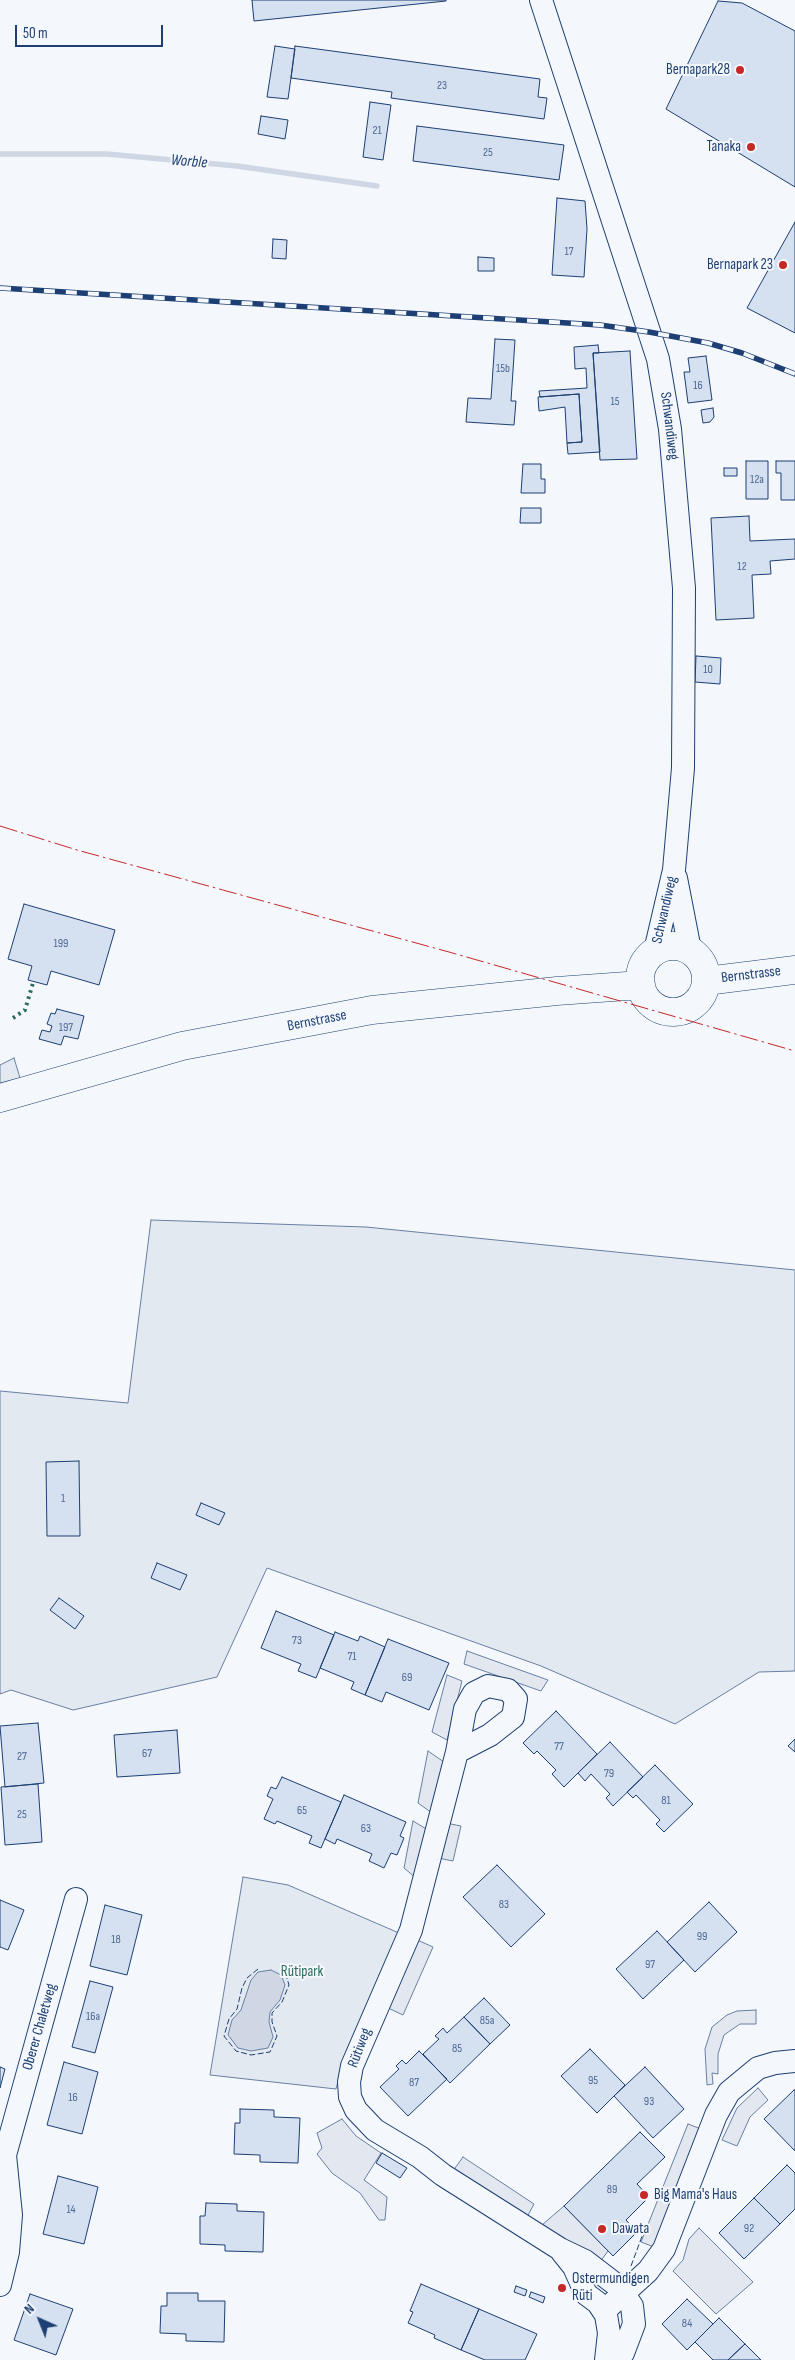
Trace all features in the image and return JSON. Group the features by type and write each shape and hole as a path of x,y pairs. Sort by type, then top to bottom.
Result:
{"main road":[{"path":"641,985 643,966 655,951 672,945 690,950"},
{"name":"Bernstrasse","path":"0,1098 182,1046 372,1010 557,991 641,985 650,1002 667,1011 677,1012 693,1005 704,990 706,981 703,964 690,950"},
{"name":"Bernstrasse","path":"706,981 795,970"}],"street":[{"name":"Schwandiweg","path":"541,0 649,332 665,392 678,498 684,588 683,768 674,870 655,951"},
{"name":"Schwandiweg","path":"674,870 690,950"},
{"name":"Rütiweg","path":"457,1752 411,1930 352,2066 349,2082 350,2098 356,2110 375,2130 420,2157 444,2175 560,2249 590,2264 624,2292 632,2306 634,2324 623,2353 616,2360"},
{"name":"Oberer Chaletweg","path":"0,2285 8,2252 11,2215 2,2152 76,1899"},
{"path":"606,2360 609,2326 604,2311 648,2271 664,2249 716,2115 729,2092 758,2068 775,2063 795,2061"},
{"name":"Rütiweg","path":"560,2249 574,2267 586,2294 604,2311"}],"green space":[{"path":"14,1058 20,1078 0,1083 0,1065"},
{"path":"151,1220 366,1227 795,1270 795,1671 759,1672 675,1724 541,1666 267,1568 217,1677 73,1710 11,1690 0,1694 0,1391 128,1403"},
{"name":"Rütipark","path":"243,1877 288,1885 399,1933 344,2059 336,2089 210,2075"}],"shaded area":[{"path":"467,1651 548,1680 541,1691 464,1664"},
{"path":"447,1675 462,1681 447,1740 432,1732"},
{"path":"428,1751 444,1762 432,1813 418,1803"},
{"path":"413,1821 428,1830 416,1878 404,1868"},
{"path":"446,1823 461,1826 453,1861 438,1858"},
{"path":"415,1939 433,1947 403,2015 386,2007"},
{"path":"271,1970 281,1975 285,1985 280,2000 270,2012 269,2022 273,2037 268,2048 251,2051 238,2048 228,2035 232,2020 241,2010 251,1980 258,1972"},
{"path":"756,2010 756,2024 740,2024 724,2035 718,2054 718,2074 712,2073 713,2084 707,2085 705,2049 712,2027 727,2015 737,2011"},
{"path":"758,2088 768,2100 750,2117 737,2146 722,2140 737,2108"},
{"path":"342,2119 356,2136 381,2153 364,2180 387,2197 385,2220 379,2220 360,2193 332,2173 317,2154 322,2148 317,2133"},
{"path":"688,2124 701,2129 654,2247 641,2242"},
{"path":"463,2157 534,2204 527,2217 453,2171"},
{"path":"564,2206 608,2251 600,2262 542,2225"},
{"path":"699,2228 753,2282 716,2314 673,2271 683,2260 689,2239"}],"building":[{"path":"252,0 446,0 446,1 254,21"},
{"name":"Bernapark28","path":"718,1 742,3 795,31 795,187 666,109"},
{"path":"275,46 295,49 288,99 267,97"},
{"path":"295,46 540,79 538,97 547,98 544,119 391,98 392,92 291,78"},
{"path":"370,102 391,105 383,160 363,157"},
{"path":"261,116 288,120 285,139 258,134"},
{"path":"417,126 564,145 559,180 413,161"},
{"path":"557,198 585,201 587,229 584,277 552,275"},
{"name":"Bernapark 23","path":"795,222 795,333 747,308"},
{"path":"273,239 287,240 286,259 272,258"},
{"path":"478,257 494,258 494,271 478,271"},
{"path":"495,339 515,340 511,401 516,401 514,425 466,422 468,398 491,399"},
{"path":"598,345 599,353 593,353 600,452 568,454 567,443 582,442 579,394 540,397 539,391 587,388 586,368 575,369 574,347"},
{"path":"630,351 637,459 600,460 593,353"},
{"path":"706,356 712,400 688,403 684,372 690,372 688,358"},
{"path":"579,394 582,442 567,443 565,407 539,411 538,397"},
{"path":"713,408 714,417 710,422 703,423 701,410"},
{"path":"746,461 768,461 768,499 746,499"},
{"path":"776,461 795,461 795,500 781,500 781,473 776,473"},
{"path":"523,464 541,464 541,479 545,479 545,493 521,493"},
{"path":"724,468 737,468 737,476 724,476"},
{"path":"521,508 541,508 541,523 520,523"},
{"path":"749,516 750,541 795,539 795,559 770,561 771,574 752,575 754,618 716,620 711,518"},
{"path":"696,656 721,658 720,684 695,682"},
{"path":"24,904 115,930 99,985 51,971 47,985 28,980 32,966 8,959"},
{"path":"57,1009 84,1016 78,1039 64,1036 61,1045 39,1039 42,1030 50,1032 52,1026 47,1024 51,1013 55,1014"},
{"path":"79,1461 80,1536 47,1536 46,1462"},
{"path":"201,1503 225,1513 219,1525 196,1515"},
{"path":"157,1563 187,1575 180,1590 151,1578"},
{"path":"59,1598 84,1616 75,1629 50,1610"},
{"path":"276,1611 334,1635 316,1678 298,1671 301,1664 261,1648"},
{"path":"335,1632 358,1641 360,1636 385,1647 365,1695 351,1689 354,1682 320,1668"},
{"path":"388,1639 449,1663 429,1710 386,1692 382,1702 365,1695"},
{"path":"556,1711 597,1754 564,1787 552,1774 556,1770 537,1751 534,1754 523,1743"},
{"path":"38,1723 44,1783 5,1787 0,1726"},
{"path":"177,1730 180,1773 117,1777 114,1735"},
{"path":"795,1739 795,1752 788,1746"},
{"path":"610,1742 643,1777 613,1806 606,1798 610,1794 591,1774 585,1781 578,1773"},
{"path":"655,1765 693,1804 664,1832 656,1824 660,1820 636,1795 633,1798 627,1792"},
{"path":"282,1777 341,1802 321,1848 309,1843 312,1836 277,1821 275,1824 264,1819 273,1799 267,1796 271,1787 276,1789"},
{"path":"38,1784 42,1842 5,1845 1,1787"},
{"path":"344,1795 406,1822 400,1836 404,1838 397,1855 391,1853 384,1868 369,1861 372,1854 337,1839 335,1844 325,1839"},
{"path":"497,1865 545,1914 511,1947 463,1897"},
{"path":"0,1900 24,1910 8,1950 0,1947"},
{"path":"709,1902 737,1932 695,1972 667,1942"},
{"path":"105,1905 142,1915 127,1975 90,1966"},
{"path":"657,1931 684,1960 643,1999 616,1969"},
{"path":"90,1981 113,1987 95,2053 72,2047"},
{"path":"484,1998 510,2025 490,2044 464,2017"},
{"path":"464,2017 490,2044 450,2083 423,2054 439,2039 435,2036 443,2028 447,2033"},
{"path":"590,2049 625,2085 597,2113 561,2076"},
{"path":"419,2051 447,2079 408,2116 380,2087 399,2069 396,2066 402,2060 406,2064"},
{"path":"64,2062 98,2072 82,2134 47,2125"},
{"path":"0,2067 5,2069 0,2088"},
{"path":"645,2067 684,2109 653,2138 614,2096"},
{"path":"795,2090 795,2151 764,2119"},
{"path":"240,2109 274,2110 274,2117 300,2118 298,2163 260,2162 260,2155 234,2154 235,2123 240,2123"},
{"path":"640,2132 665,2157 637,2184 649,2197 626,2220 637,2232 613,2256 564,2206"},
{"path":"382,2153 407,2168 400,2178 376,2163"},
{"path":"787,2165 795,2173 795,2209 780,2224 754,2198"},
{"path":"58,2176 98,2187 84,2244 43,2234"},
{"path":"754,2198 780,2224 744,2259 719,2233"},
{"path":"206,2203 237,2204 237,2211 264,2212 263,2252 225,2251 225,2245 200,2244 200,2216 205,2216"},
{"path":"421,2284 479,2309 461,2350 434,2338 435,2335 408,2323 413,2312 410,2311"},
{"path":"516,2286 527,2290 525,2296 514,2292"},
{"path":"531,2292 545,2297 543,2303 529,2297"},
{"path":"167,2293 198,2293 198,2301 225,2301 224,2342 186,2341 186,2334 160,2333 161,2306 167,2306"},
{"path":"30,2294 73,2309 56,2355 14,2340"},
{"path":"687,2299 713,2324 687,2350 662,2324"},
{"path":"479,2309 537,2334 525,2360 485,2360 461,2350"},
{"path":"719,2318 745,2344 728,2360 713,2360 695,2342"},
{"path":"745,2344 761,2360 728,2360"}],"waterway":[{"name":"Worble","path":"0,154 107,154 237,166 377,186"}],"railway":[{"path":"0,288 600,325 708,343 742,353 795,374"}],"hedge":[{"path":"13,1018 25,1010 33,983"}],"fence":[{"path":"258,1969 247,1978 242,1988 237,2009 229,2019 224,2036 236,2051 251,2055 270,2052 277,2036 272,2022 272,2013 282,2002 289,1985 286,1975"},
{"path":"631,2266 644,2231"}],"power":[{"path":"0,826 77,850 449,952 795,1051"}],"place":[{"name":"Bernapark28","path":"740,70"},
{"name":"Tanaka","path":"751,147"},
{"name":"Bernapark 23","path":"783,265"},
{"name":"Big Mama's Haus","path":"644,2195"},
{"name":"Dawata","path":"602,2229"},
{"name":"Ostermundigen Rüti","path":"562,2288"}]}
